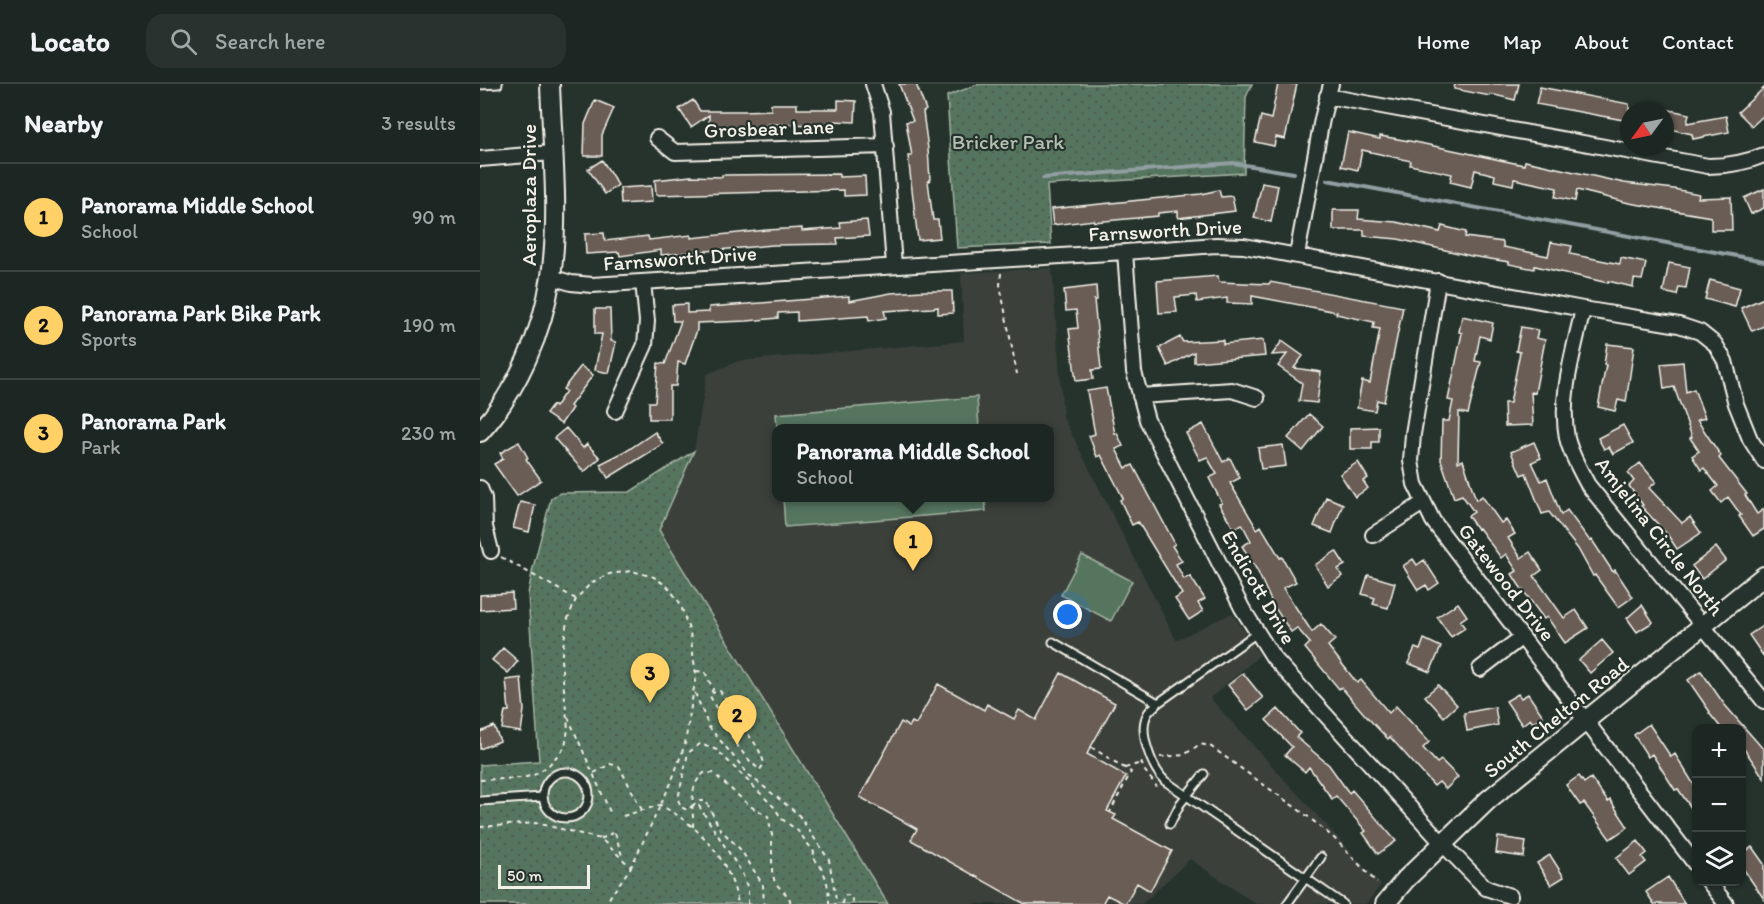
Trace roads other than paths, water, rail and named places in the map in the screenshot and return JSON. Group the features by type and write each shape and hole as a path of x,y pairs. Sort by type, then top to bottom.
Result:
{"main road":[{"name":"Aeroplaza Drive","path":"480,432 504,402 524,366 536,335 551,277 555,226 550,84"},
{"name":"South Chelton Road","path":"1385,904 1406,879 1488,800 1764,576"}],"street":[{"path":"873,84 882,112 886,146 894,265"},
{"path":"1297,255 1329,90 1708,166 1729,166 1748,162 1764,155"},
{"name":"Grosbear Lane","path":"657,138 675,152 886,146"},
{"path":"480,159 552,153"},
{"name":"Farnsworth Drive","path":"551,277 571,283 592,285 1216,245 1244,246 1678,325 1700,332 1715,344 1725,360 1736,404 1750,439 1764,461"},
{"name":"Endicott Drive","path":"1125,252 1134,372 1147,420 1242,608 1273,657 1442,843 1486,888 1510,896"},
{"name":"Gatewood Drive","path":"1438,281 1413,434 1411,460 1415,484 1433,521 1692,860"},
{"path":"615,411 645,345 643,282"},
{"name":"Amjelina Circle North","path":"1583,309 1568,381 1564,417 1575,461 1588,484 1764,701"},
{"path":"1140,396 1232,390 1257,398"},
{"path":"480,488 484,498 485,527 491,551"},
{"path":"1373,535 1424,503"},
{"path":"1480,669 1522,637"},
{"path":"1712,886 1726,904"}],"lane":[{"path":"480,85 498,84"},
{"path":"1257,633 1158,703 1147,714 1144,728 1150,759 1156,772 1165,781 1342,904"},
{"path":"1053,642 1158,703"},
{"path":"565,772 579,776 584,781 589,795 583,810 570,817 555,815 545,804 543,796 546,782 551,777 565,772"},
{"path":"1170,824 1180,804 1204,774"},
{"path":"480,801 543,796"},
{"path":"1287,904 1321,857"}],"waterway":[{"path":"1043,178 1233,163 1294,173"},
{"path":"1327,180 1764,261"}],"place":[{"name":"Panorama Middle School","path":"913,571"},
{"name":"Panorama Park","path":"650,703"},
{"name":"Panorama Park Bike Park","path":"737,745"}],"park label":[{"name":"Bricker Park","path":"1008,141"}]}
